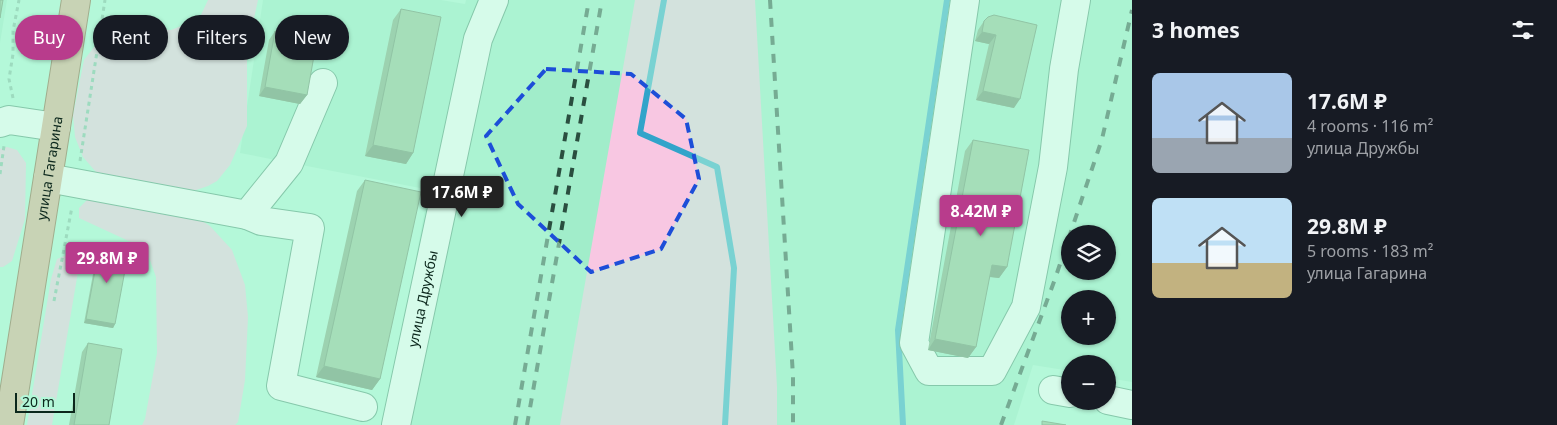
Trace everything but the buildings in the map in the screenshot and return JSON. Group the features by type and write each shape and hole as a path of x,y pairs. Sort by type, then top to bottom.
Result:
{"main road":[{"name":"улица Гагарина","path":"7,413 48,178 76,0"}],"street":[{"name":"улица Дружбы","path":"396,425 478,39 494,0"},
{"path":"965,0 914,343 929,371 992,371 1026,307 1053,167 1064,69 1076,0"},
{"path":"247,215 289,163 323,83"},
{"path":"3,117 56,127"},
{"path":"48,178 247,215 261,221 310,228 281,386 363,407"},
{"path":"1116,402 1132,405"}],"path":[{"path":"0,174 3,117 13,95 8,79 13,54 13,31 19,0"},
{"path":"53,310 77,182 105,0"}],"highlighted area":[{"path":"546,69 631,74 686,119 699,179 661,249 591,272 518,204 486,136"}],"shaded area":[{"path":"0,0 7,0 0,43"},
{"path":"208,0 258,0 255,15 201,15"},
{"path":"263,0 441,0 465,4 466,0 1132,0 1132,382 1116,379 1116,355 1061,355 1061,370 1033,365 1014,425 385,425 427,198 420,188 240,153 254,60 265,60 265,15 261,15"},
{"path":"635,0 755,0 777,387 777,425 560,425"},
{"path":"178,27 178,60 247,60 247,126 230,165 217,181 208,186 187,193 114,185 96,172 83,157 75,137 73,115 84,60 93,48 93,60 168,60 168,30"},
{"path":"7,147 17,150 26,163 25,219 12,261 0,267 0,149"},
{"path":"107,196 182,208 210,226 232,250 245,285 248,317 245,380 238,422 235,425 142,425 145,419 157,353 156,277 146,249 79,218 79,208 87,200"},
{"path":"67,255 77,256 79,266 52,425 27,425 51,279 57,259"}],"waterway":[{"path":"664,0 640,133 717,167 734,268 725,425"},
{"path":"903,425 898,330 947,0"}],"railway":[{"path":"515,425 589,0"},
{"path":"527,425 602,0"},
{"path":"770,0 793,376 793,425"},
{"path":"1001,425 1055,279 1102,139 1132,10"}]}
